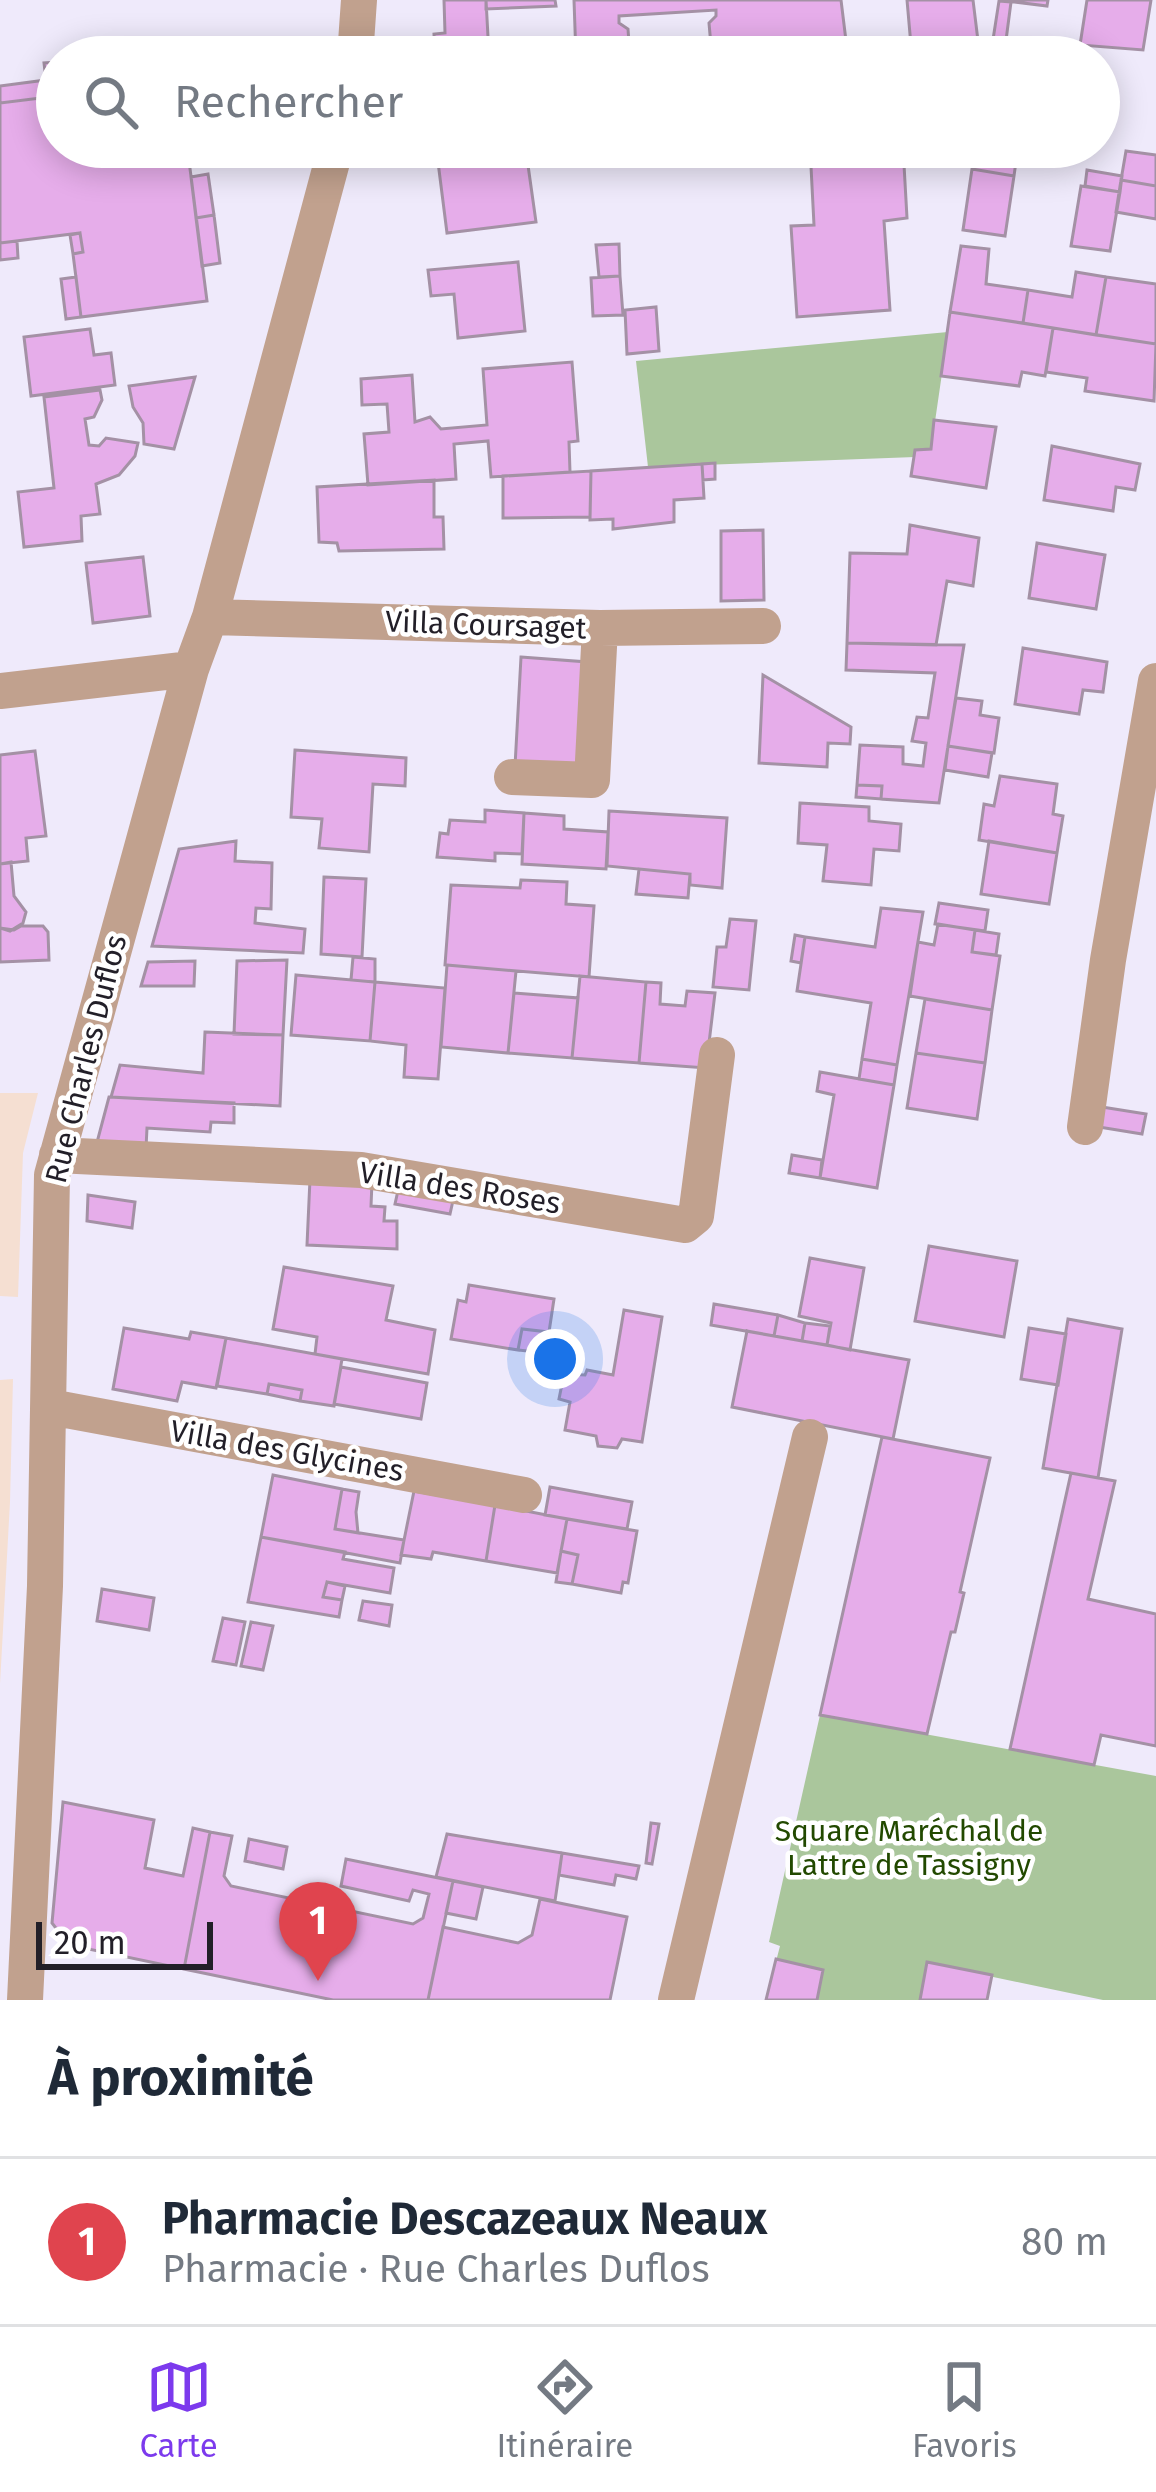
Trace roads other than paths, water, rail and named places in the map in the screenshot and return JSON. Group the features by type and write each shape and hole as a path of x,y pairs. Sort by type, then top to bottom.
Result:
{"street":[{"path":"356,36 359,0"},
{"name":"Rue Charles Duflos","path":"25,2000 50,1408 51,1185 330,168"},
{"name":"Villa Coursaget","path":"209,617 600,628 763,626"},
{"path":"512,777 592,780 600,628"},
{"path":"0,691 191,669"},
{"path":"1085,1127 1156,681"},
{"name":"Villa des Roses","path":"57,1155 361,1170 685,1226 696,1216 717,1055"},
{"name":"Villa des Glycines","path":"50,1408 524,1495"},
{"path":"676,2000 810,1438"}],"place":[{"name":"Pharmacie Descazeaux Neaux","path":"318,1981"}],"park label":[{"name":"Square Maréchal de Lattre de Tassigny","path":"909,1848"}]}
